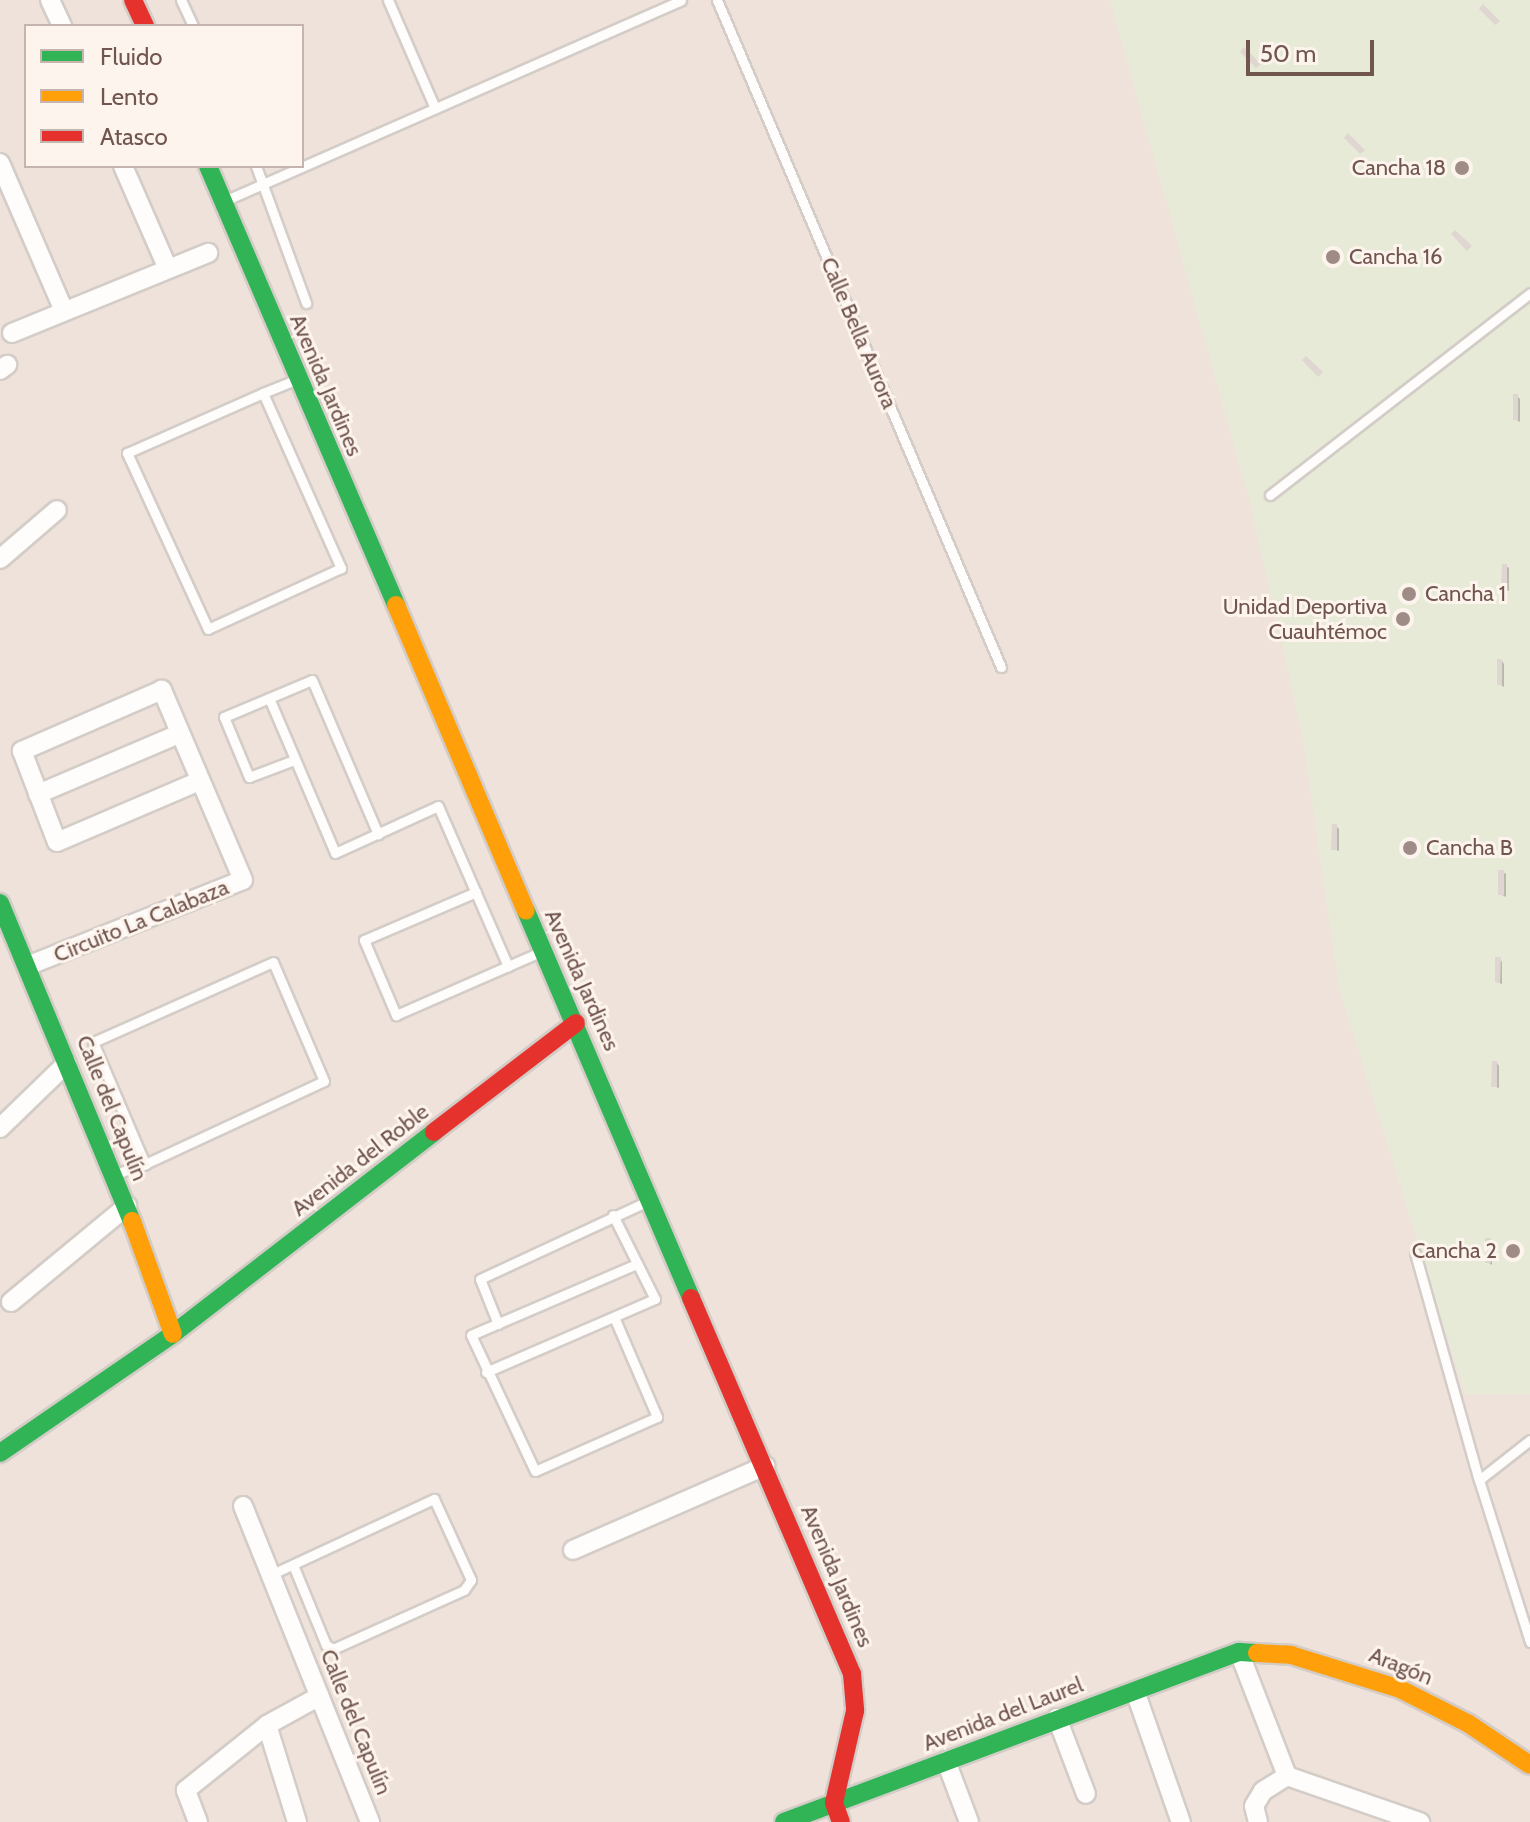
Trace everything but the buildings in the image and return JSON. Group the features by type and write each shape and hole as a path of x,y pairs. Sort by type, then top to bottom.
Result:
{"street":[{"path":"50,0 61,24"},
{"path":"133,0 144,24"},
{"path":"0,163 64,311"},
{"path":"124,168 168,269"},
{"name":"Avenida Jardines","path":"209,168 296,380 576,1023 852,1674 855,1711 834,1803"},
{"path":"12,333 208,253"},
{"path":"0,559 57,510"},
{"name":"Circuito La Calabaza","path":"27,966 243,880 162,690 22,751 57,842 199,781"},
{"path":"38,794 179,734"},
{"name":"Calle del Capulín","path":"0,903 111,1176 127,1206 173,1334"},
{"name":"Avenida del Roble","path":"0,1453 173,1334 576,1023"},
{"path":"0,1128 67,1063"},
{"path":"11,1302 127,1206"},
{"path":"573,1550 765,1466"},
{"name":"Calle del Capulín","path":"243,1506 370,1822"},
{"path":"1239,1652 1287,1776 1420,1822"},
{"name":"Avenida del Laurel","path":"784,1822 1239,1652"},
{"name":"Aragón","path":"1239,1652 1291,1655 1400,1689 1469,1724 1530,1765"},
{"path":"1135,1691 1181,1822"},
{"path":"198,1822 186,1790 267,1725 320,1696"},
{"path":"1057,1718 1086,1794"},
{"path":"267,1725 297,1822"},
{"path":"946,1761 969,1822"},
{"path":"1258,1822 1254,1806 1263,1791 1287,1776"},
{"path":"834,1803 841,1822"}],"lane":[{"path":"181,0 192,24"},
{"path":"388,0 435,108"},
{"path":"304,167 681,0"},
{"name":"Calle Bella Aurora","path":"717,0 1001,667"},
{"path":"257,168 306,303"},
{"path":"224,201 301,168"},
{"path":"1270,495 1530,293"},
{"path":"263,393 341,568 208,629 127,453 263,393 296,380"},
{"path":"294,760 249,777 224,717 312,680 378,834"},
{"path":"269,698 335,853 438,806 508,966"},
{"path":"476,892 364,940 396,1015 543,951"},
{"path":"111,1176 145,1164 324,1081 273,962 93,1042 145,1164"},
{"path":"498,1324 480,1279 651,1200"},
{"path":"486,1372 655,1299 613,1215"},
{"path":"1415,1253 1479,1480 1530,1642"},
{"path":"614,1317 657,1417 535,1471 471,1335 637,1264"},
{"path":"1479,1480 1530,1440"},
{"path":"270,1575 434,1499 471,1580 464,1590 333,1649 326,1645 293,1565"}],"shaded area":[{"path":"0,0 1530,0 1530,1822 0,1822"}],"green space":[{"name":"Unidad Deportiva Cuauhtémoc","path":"1110,0 1530,0 1530,1394 1465,1394 1339,988 1303,738 1249,499"}],"traffic: fast":[{"path":"209,168 396,605"},
{"path":"0,903 132,1221"},
{"path":"526,911 691,1298"},
{"path":"0,1453 173,1334 434,1132"},
{"path":"784,1822 1239,1652 1257,1653"}],"traffic: slow":[{"path":"396,605 526,911"},
{"path":"132,1221 173,1334"},
{"path":"1257,1653 1291,1655 1400,1689 1469,1724 1530,1765"}],"traffic: jam":[{"path":"133,0 144,24"},
{"path":"434,1132 576,1023"},
{"path":"691,1298 852,1674 855,1711 834,1803 841,1822"}],"place":[{"name":"Cancha 18","path":"1462,168"},
{"name":"Cancha 16","path":"1333,257"},
{"name":"Cancha 1","path":"1409,594"},
{"name":"Unidad Deportiva Cuauhtémoc","path":"1403,619"},
{"name":"Cancha B","path":"1410,848"},
{"name":"Cancha 2","path":"1513,1251"}]}
